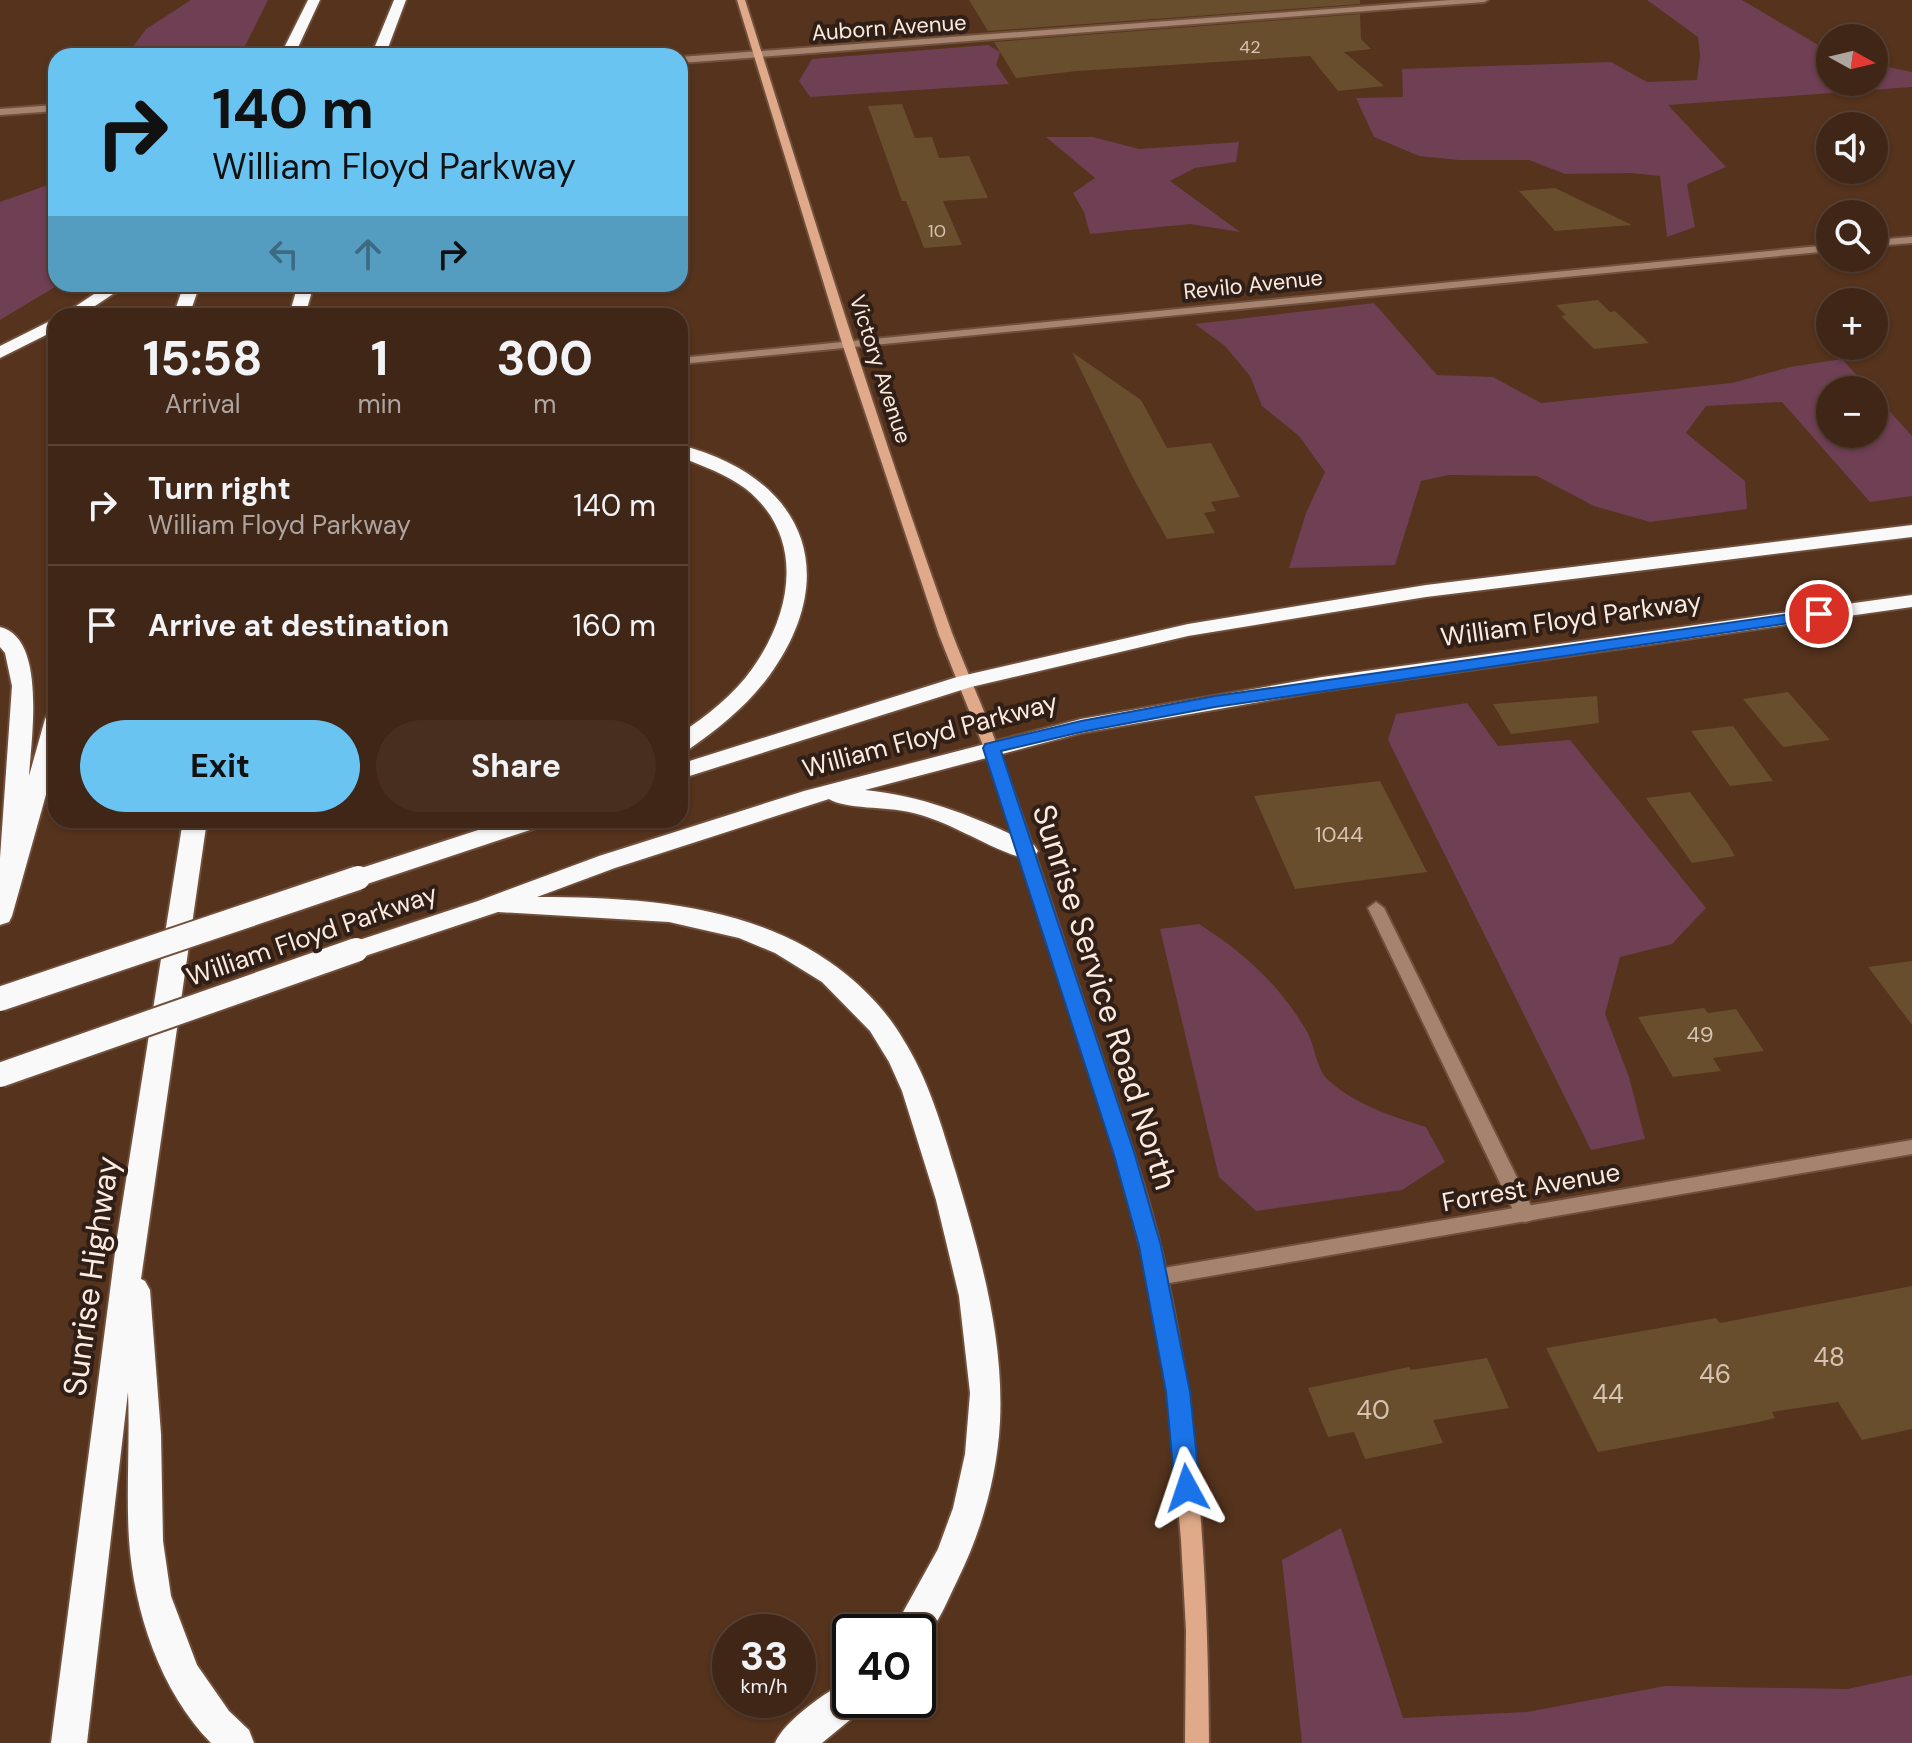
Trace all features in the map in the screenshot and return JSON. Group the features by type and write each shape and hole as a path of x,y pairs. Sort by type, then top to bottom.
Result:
{"highway":[{"path":"291,48 314,0"},
{"path":"381,48 400,0"},
{"path":"82,308 107,292"},
{"path":"0,353 48,327"},
{"path":"688,454 730,471 770,500 793,537 800,576 789,624 761,672 717,718 688,739"},
{"name":"William Floyd Parkway","path":"688,769 965,682 1188,630 1293,611 1591,569 1912,531"},
{"name":"William Floyd Parkway","path":"0,1075 487,907 607,862 812,796 991,748 1096,723 1322,684 1912,601"},
{"path":"0,633 15,652 23,686 11,872"},
{"path":"0,916 48,746"},
{"path":"812,796 871,798 923,806 961,819 1026,851"},
{"name":"Sunrise Highway","path":"69,1743 131,1237 194,828"},
{"name":"William Floyd Parkway","path":"0,999 510,828"},
{"path":"487,907 579,906 650,910 706,919 737,928 793,952 841,983 877,1021 894,1046 921,1107 966,1262 980,1340 984,1422 979,1464 955,1554 922,1614"},
{"path":"131,1237 146,1455 146,1542 151,1578 161,1620 178,1666 199,1702 236,1743"},
{"path":"793,1743 832,1712"}],"street":[{"name":"Victory Avenue","path":"741,0 848,343 946,635 991,748"},
{"name":"Auborn Avenue","path":"688,59 1484,0"},
{"path":"0,112 48,109"},
{"path":"1888,242 1912,240"},
{"name":"Revilo Avenue","path":"688,360 1816,249"},
{"name":"Sunrise Service Road North","path":"991,748 1125,1155 1158,1277 1178,1392 1192,1540 1197,1630 1197,1743"},
{"path":"1376,908 1525,1214"},
{"name":"Forrest Avenue","path":"1158,1277 1912,1147"}],"shaded area":[{"path":"191,0 268,0 244,48 132,48 146,29"},
{"path":"1647,0 1742,0 1816,44 1816,94 1668,105 1726,167 1687,184 1695,227 1667,237 1660,176 1565,174 1529,160 1459,160 1419,156 1374,137 1356,98 1403,97 1402,69 1611,62 1647,82 1697,80 1700,56 1698,37"},
{"path":"988,45 1000,52 996,65 1009,84 810,97 799,81 812,59"},
{"path":"1888,67 1912,72 1912,87 1888,89"},
{"path":"1046,137 1093,137 1139,149 1239,142 1236,162 1195,168 1170,181 1240,232 1190,224 1090,234 1084,212 1073,193 1095,178"},
{"path":"48,185 48,291 0,320 0,202"},
{"path":"1374,303 1437,375 1493,377 1541,403 1732,383 1790,367 1836,360 1843,360 1857,376 1816,376 1816,441 1782,402 1706,406 1686,433 1745,481 1747,509 1650,522 1594,506 1537,476 1449,475 1421,481 1395,565 1289,568 1306,513 1325,472 1299,436 1262,406 1250,376 1225,346 1195,324"},
{"path":"1888,409 1912,436 1912,496 1870,502 1822,448 1888,448"},
{"path":"1467,703 1498,746 1570,740 1706,908 1672,944 1620,957 1605,1014 1629,1077 1645,1139 1591,1150 1388,740 1396,714"},
{"path":"1199,924 1245,958 1284,998 1306,1030 1328,1080 1362,1103 1426,1127 1445,1162 1402,1190 1256,1211 1219,1177 1160,929"},
{"path":"1341,1528 1403,1718 1527,1712 1665,1686 1848,1689 1912,1675 1912,1743 1302,1743 1282,1560"}],"building":[{"path":"969,0 1360,0 1360,4 988,31"},
{"path":"1360,14 1361,39 1371,49 1344,52 1384,86 1338,91 1310,56 1077,71 1016,78 994,42"},
{"path":"902,104 915,138 932,137 939,158 969,156 988,198 943,201 962,245 924,248 906,201 902,201 868,106"},
{"path":"1555,188 1632,225 1555,231 1519,191"},
{"path":"1598,300 1610,312 1615,311 1649,343 1594,349 1561,316 1566,315 1556,305"},
{"path":"1072,352 1141,400 1167,448 1211,443 1240,497 1211,502 1216,511 1204,513 1215,533 1167,539 1132,476"},
{"path":"1788,692 1830,740 1783,747 1743,699"},
{"path":"1597,696 1599,723 1511,734 1493,704"},
{"path":"1733,726 1773,781 1730,786 1691,731"},
{"path":"1380,781 1427,872 1295,889 1254,796"},
{"path":"1690,792 1735,856 1692,863 1646,798"},
{"path":"1912,961 1912,1025 1868,967"},
{"path":"1704,1008 1708,1013 1736,1009 1764,1051 1713,1058 1721,1071 1673,1077 1638,1017"},
{"path":"1912,1286 1912,1429 1862,1440 1838,1402 1772,1412 1775,1418 1759,1422 1598,1452 1546,1348 1716,1318 1720,1323"},
{"path":"1487,1358 1509,1408 1433,1420 1443,1443 1365,1459 1354,1432 1328,1437 1308,1388 1409,1367 1411,1370"}],"route":[{"path":"1187,1488 1178,1392 1150,1246 1125,1155 991,748 1081,726 1215,701 1819,614"}]}
